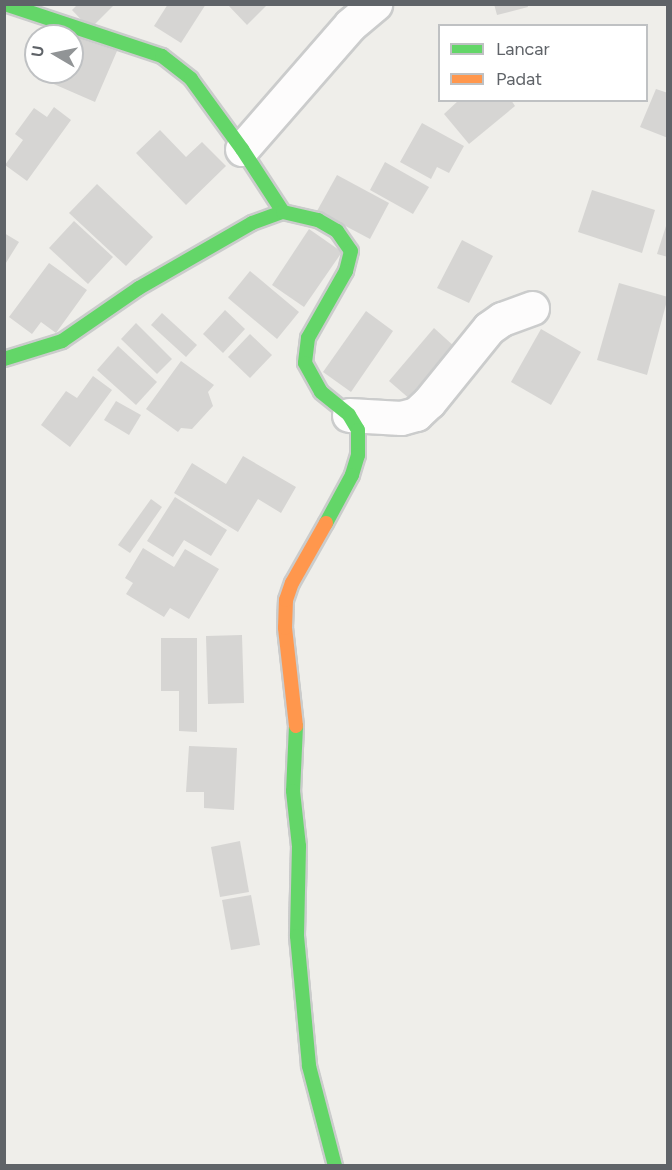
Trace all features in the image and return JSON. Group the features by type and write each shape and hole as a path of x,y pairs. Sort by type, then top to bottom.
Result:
{"street":[{"path":"5,4 162,56 191,79 242,149 283,212"},
{"path":"242,149 350,25 375,4"},
{"path":"4,359 62,341 139,288 252,223 283,212 318,220 337,231 351,251 346,271 308,338 305,363 321,392 349,415 358,430 358,455 352,475 292,584 286,600 297,737 293,791 299,846 297,936 309,1066 335,1166"},
{"path":"349,415 401,418 416,414 429,402 489,328 502,319 532,308"}],"building":[{"path":"78,4 115,4 90,29 72,10"},
{"path":"168,4 206,4 181,43 154,26"},
{"path":"227,4 268,4 247,25"},
{"path":"494,4 527,4 528,7 497,15"},
{"path":"84,40 117,51 95,102 54,84 84,84"},
{"path":"656,89 668,93 668,138 640,127"},
{"path":"457,102 512,102 515,106 469,144 444,114"},
{"path":"54,107 71,120 27,181 5,165 23,140 15,134 34,108 47,117"},
{"path":"422,123 464,146 449,173 437,167 431,179 400,162"},
{"path":"160,130 186,157 202,142 226,166 186,205 136,153"},
{"path":"385,162 429,187 413,214 370,190"},
{"path":"337,175 389,203 370,239 317,211"},
{"path":"97,184 153,237 126,266 69,213"},
{"path":"592,190 655,210 642,253 578,232"},
{"path":"74,221 113,257 88,284 49,248"},
{"path":"668,223 668,257 657,254"},
{"path":"309,229 342,252 304,307 272,285"},
{"path":"4,233 19,242 4,266"},
{"path":"462,240 493,256 469,303 437,288"},
{"path":"49,263 87,290 56,333 41,322 32,334 9,317"},
{"path":"250,271 299,312 277,339 228,298"},
{"path":"619,283 668,297 647,375 597,360"},
{"path":"225,310 245,329 223,353 203,334"},
{"path":"366,311 393,331 351,392 323,372"},
{"path":"162,313 197,345 186,357 151,325"},
{"path":"136,323 172,359 157,374 121,339"},
{"path":"434,328 456,348 411,400 389,381"},
{"path":"541,329 581,352 551,405 511,382"},
{"path":"250,334 272,355 250,378 228,357"},
{"path":"118,346 157,382 136,405 97,370"},
{"path":"181,361 214,385 208,392 213,406 192,429 181,428 178,432 146,409"},
{"path":"93,376 112,390 70,447 41,425 66,391 77,398"},
{"path":"116,401 141,415 129,435 104,420"},
{"path":"243,456 296,487 281,513 258,499 238,532 174,493 192,463 226,484"},
{"path":"175,497 227,530 211,556 184,540 173,557 147,541"},
{"path":"151,499 162,507 130,553 118,545"},
{"path":"143,548 174,567 185,549 219,569 189,619 170,608 164,617 126,594 133,583 125,578"},
{"path":"242,635 244,703 208,704 206,636"},
{"path":"161,638 197,638 197,732 179,731 179,691 161,691"},
{"path":"189,746 237,748 234,810 204,808 204,792 186,792"},
{"path":"240,841 249,892 220,897 211,847"},
{"path":"251,895 260,945 231,950 222,900"}],"traffic: fast":[{"path":"5,4 162,56 191,79 242,149 283,212"},
{"path":"4,359 62,341 139,288 252,223 283,212 318,220 337,231 351,251 346,271 308,338 305,363 321,392 349,415 358,430 358,455 352,475 326,523"},
{"path":"296,726 293,791 299,846 297,936 309,1066 335,1166"}],"traffic: slow":[{"path":"296,726 285,628 286,600 292,583 326,523"}]}
